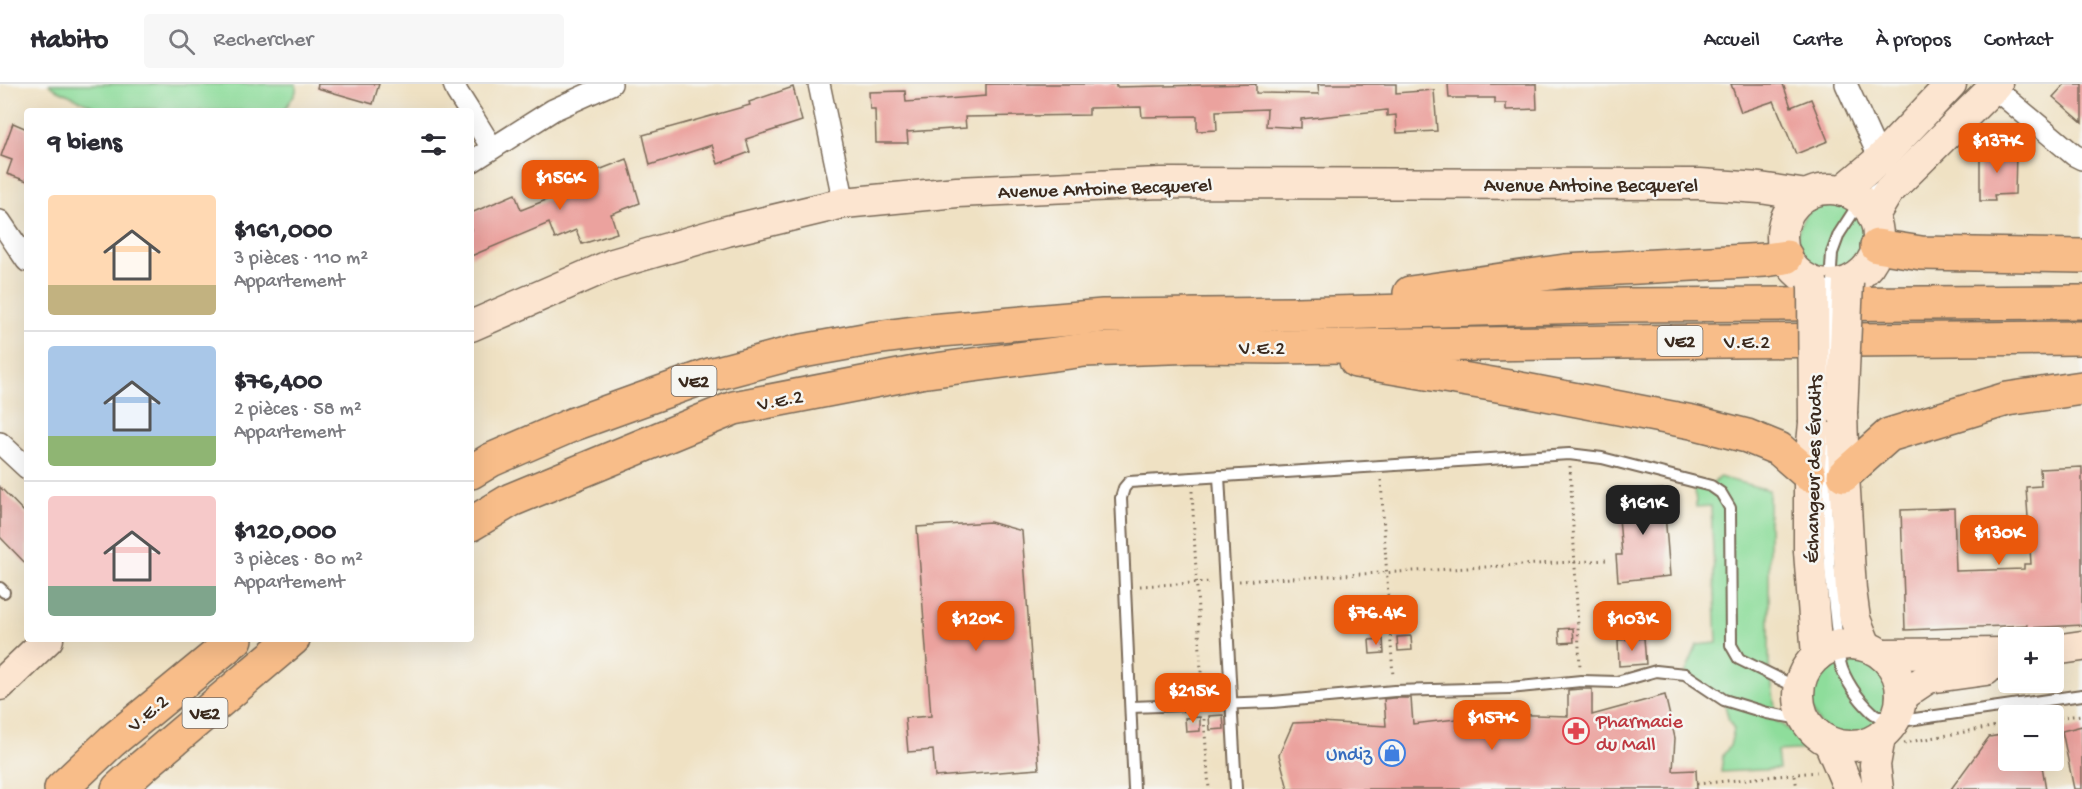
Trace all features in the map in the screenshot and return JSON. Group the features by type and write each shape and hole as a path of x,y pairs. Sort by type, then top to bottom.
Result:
{"highway":[{"path":"1863,214 1921,253 2082,256"},
{"path":"1296,314 1426,290 1565,271 1786,257"},
{"name":"V.E.2","path":"474,470 491,460 574,424 710,375 797,352 930,331 1103,316 1296,314 1624,305 2082,302"},
{"name":"V.E.2","path":"474,522 511,500 734,408 920,372 1085,350 1197,346 1278,347 1632,341 2082,339"},
{"path":"1278,347 1515,388 1692,422 1747,436 1779,449 1809,475"},
{"path":"1844,475 1889,435 2007,399 2082,388"},
{"name":"V.E.2","path":"61,789 112,741 232,642"},
{"name":"V.E.2","path":"118,789 289,642"}],"street":[{"path":"454,84 467,108"},
{"path":"474,160 553,110 612,84"},
{"path":"819,84 844,203"},
{"path":"1846,84 1880,159"},
{"path":"1797,205 1782,229 1782,243 1786,257 1796,272 1830,283 1867,268 1873,258 1863,214 1880,159 1951,84"},
{"path":"1863,214 1888,192 1992,85 2082,159"},
{"path":"474,119 492,148"},
{"name":"Avenue Antoine Becquerel","path":"474,325 614,264 727,231 844,203 957,192 1160,183 1700,184 1760,188 1797,205 1818,190 1830,189 1863,214"},
{"path":"0,221 24,257"},
{"name":"Échangeur des Érudits","path":"1830,283 1828,418 1844,475 1855,619 1851,650"},
{"name":"Échangeur des Érudits","path":"1828,418 1809,475 1810,561 1851,650"},
{"path":"0,443 24,465"},
{"path":"0,685 45,642"},
{"path":"2064,649 2082,646"},
{"path":"1998,653 1851,650 1804,673 1800,689 1800,705 1806,720 1816,733 1829,742 1842,746 1855,746 1868,743 1888,726 1928,678 1998,669"},
{"path":"1851,650 1892,666 1899,680 1888,726 1875,765 1878,789"},
{"path":"2064,664 2082,663"},
{"path":"1829,742 1849,789"}],"lane":[{"path":"1828,386 1832,253 1839,234 1863,214"},
{"path":"1828,418 1826,501 1829,559 1851,650 1842,670 1851,686 1873,713 1888,726 2082,696"},
{"path":"1134,789 1121,498 1129,482 1569,454 1602,458 1688,478 1711,486 1721,493 1731,508 1731,645 1739,659 1800,689"},
{"path":"1219,476 1236,789"},
{"path":"1131,707 1318,699 1394,691 1509,688 1581,681 1617,682 1656,671 1685,674 1724,700 1767,713 1806,720"}],"path":[{"path":"1569,454 1581,681"},
{"path":"1380,466 1394,691"},
{"path":"1191,478 1209,789"},
{"path":"1126,587 1608,560"},
{"path":"2064,717 2082,715"},
{"path":"1888,726 1998,724"},
{"path":"1697,784 1795,776 1797,789"},
{"path":"1707,784 1708,789"}],"green space":[{"path":"49,84 296,84 296,92 286,108 97,108"},
{"path":"1826,202 1840,202 1853,208 1862,217 1868,230 1866,250 1858,262 1840,272 1826,272 1813,266 1804,257 1798,244 1798,230 1804,217 1813,208"},
{"path":"1719,477 1769,490 1769,664 1777,721 1816,749 1777,751 1779,769 1721,772 1723,755 1730,746 1734,729 1729,721 1724,701 1685,674 1697,645 1717,643 1711,506 1696,507 1695,486 1711,486"},
{"path":"1858,658 1880,670 1890,686 1890,703 1883,719 1870,731 1854,738 1836,735 1819,722 1812,707 1811,698 1814,681 1824,667 1831,662"}],"building":[{"path":"318,84 379,84 373,104 317,88"},
{"path":"986,84 1116,84 1116,87 1256,84 1256,93 1319,94 1318,84 1396,84 1396,93 1434,90 1437,131 1397,133 1396,115 1387,116 1387,110 1301,119 1301,128 1266,126 1267,109 1216,111 1217,130 1197,131 1197,116 1142,117 1141,107 1089,108 1089,115 965,117 966,128 907,132 908,143 876,143 875,109 870,109 869,92 905,91 906,102 986,96"},
{"path":"1448,84 1536,84 1537,109 1506,110 1506,103 1495,103 1495,98 1449,98"},
{"path":"1731,84 1783,84 1791,107 1811,99 1828,141 1796,154 1774,101 1741,112"},
{"path":"2065,84 2082,84 2082,122 2053,97"},
{"path":"793,87 802,121 746,139 750,152 718,164 712,145 650,165 643,135 750,105 749,102"},
{"path":"13,123 24,128 24,180 7,174 12,160 1,156"},
{"path":"2016,151 2015,194 1994,195 1995,201 1980,201 1980,152"},
{"path":"627,159 640,203 611,214 617,233 582,244 576,230 555,239 549,223 474,255 474,212 515,194 521,210 594,181 591,173"},
{"path":"2082,467 2082,625 1905,630 1901,510 1954,508 1956,571 2024,569 2024,564 2031,564 2026,487 2041,486 2040,469"},
{"path":"0,487 24,512 24,562 0,537"},
{"path":"1663,489 1670,576 1618,581 1616,555 1622,555 1617,492"},
{"path":"990,522 1022,531 1039,769 935,777 933,750 908,752 905,718 931,716 917,527"},
{"path":"1573,628 1574,642 1560,643 1559,629"},
{"path":"1411,636 1412,650 1398,651 1397,637"},
{"path":"1644,638 1646,664 1619,666 1618,640"},
{"path":"1383,639 1384,653 1370,654 1369,640"},
{"path":"1592,689 1592,715 1665,695 1675,738 1673,771 1696,770 1697,789 1288,789 1279,755 1293,723 1320,722 1386,726 1384,699 1394,698 1411,698 1413,724 1500,714 1568,716 1568,690"},
{"path":"1223,715 1224,729 1210,730 1209,716"},
{"path":"1200,717 1200,731 1186,732 1185,718"},
{"path":"2082,726 2082,789 2074,789 2064,730"},
{"path":"1998,736 1998,771 2043,771 2046,789 1951,789 1989,737"}],"place":[{"name":"Pharmacie du Mall","path":"1576,731"},
{"name":"Undiz","path":"1392,753"}]}
